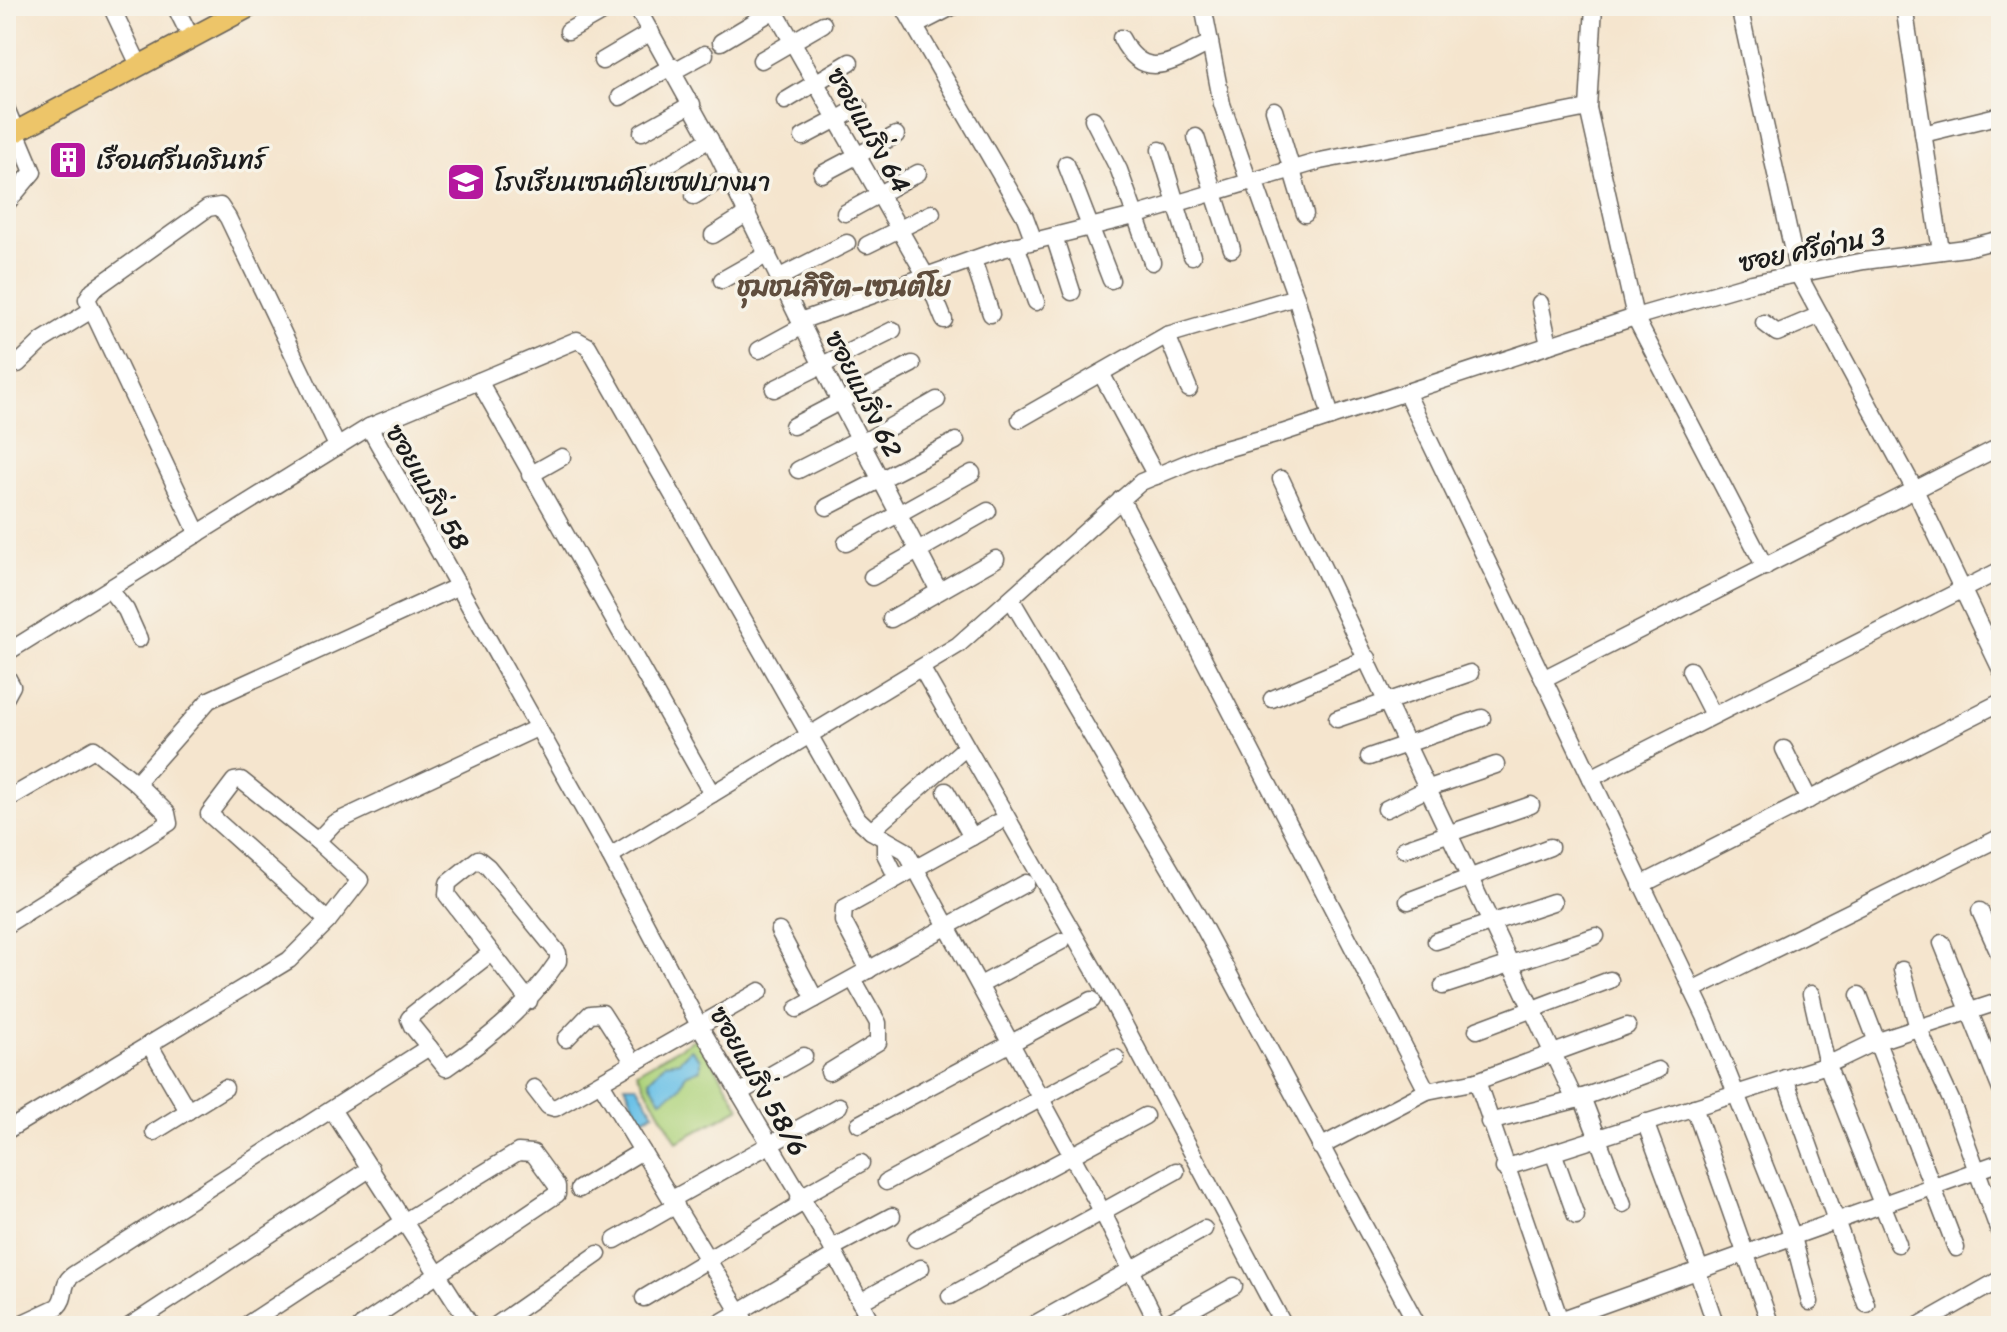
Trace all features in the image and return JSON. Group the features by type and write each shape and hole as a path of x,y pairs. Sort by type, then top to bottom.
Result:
{"main road":[{"path":"12,134 247,7"}],"street":[{"path":"111,6 139,65"},
{"path":"175,6 191,38"},
{"path":"568,31 612,6"},
{"name":"ซอยแบริ่ง 62","path":"636,6 692,104 840,402 939,591"},
{"path":"903,6 1025,217 1034,241"},
{"path":"915,26 954,6"},
{"path":"1203,6 1222,104 1296,297 1331,417"},
{"path":"1594,6 1588,108 1635,317 1765,567"},
{"path":"1739,6 1798,274 1915,490 2001,670"},
{"path":"1904,6 1941,251"},
{"path":"721,42 776,7"},
{"name":"ซอยแบริ่ง 64","path":"776,7 792,43 926,278 944,320"},
{"path":"761,60 823,24"},
{"path":"602,61 651,32"},
{"path":"1121,38 1132,59 1143,65 1168,63 1210,43"},
{"path":"620,97 705,54"},
{"path":"785,101 850,62"},
{"path":"642,132 692,104"},
{"path":"803,137 859,107"},
{"path":"6,108 12,134 33,172 22,190 6,204"},
{"path":"759,350 802,323 1016,245 1134,216 1292,169 1588,108"},
{"path":"1274,110 1305,214"},
{"path":"1923,134 2001,115"},
{"path":"1093,119 1119,170 1152,262"},
{"path":"822,174 896,135"},
{"path":"1196,137 1232,249"},
{"path":"654,173 710,139"},
{"path":"1160,150 1192,256"},
{"path":"1066,164 1111,280"},
{"path":"845,213 918,173"},
{"path":"694,196 728,175"},
{"path":"198,534 90,311 87,299 93,290 208,208 220,206 337,446"},
{"path":"713,235 748,213"},
{"path":"867,245 932,213"},
{"path":"1054,236 1072,292"},
{"name":"ซอย ศรีด่าน 3","path":"610,856 958,645 1141,482 1211,453 1635,317 1798,274 2001,239"},
{"path":"780,277 847,243"},
{"path":"1016,245 1036,302"},
{"path":"722,280 768,254"},
{"path":"973,260 991,314"},
{"path":"1020,419 1167,335 1296,297"},
{"path":"1540,303 1549,345"},
{"path":"18,364 43,340 90,311"},
{"path":"1764,323 1777,333 1820,315"},
{"path":"774,389 893,330"},
{"path":"1167,335 1189,389"},
{"path":"369,427 577,340 588,346 856,817 878,835 900,845 916,868 1103,1213 1129,1271 1160,1326 1234,1286"},
{"path":"793,426 912,364"},
{"path":"1101,373 1156,476"},
{"path":"479,381 712,794"},
{"path":"1406,392 1692,990 1793,1237 1810,1302"},
{"path":"798,470 937,400"},
{"name":"ซอยแบริ่ง 58","path":"6,653 369,427 610,856"},
{"path":"827,507 956,441"},
{"path":"1543,679 2001,446"},
{"path":"530,475 562,457"},
{"path":"846,543 972,473"},
{"path":"1281,479 1408,742 1551,1053 1579,1098 1598,1138 1623,1204"},
{"path":"1121,499 1427,1091"},
{"path":"872,577 988,511"},
{"path":"891,619 996,559"},
{"path":"1591,778 2001,570"},
{"path":"136,783 209,700 459,586"},
{"path":"110,590 126,610 139,639"},
{"path":"1011,599 1195,911 1418,1326"},
{"path":"1272,699 1368,658"},
{"path":"922,669 1108,994 1284,1326"},
{"path":"1690,670 1713,715"},
{"path":"1337,719 1470,673"},
{"path":"6,675 12,686 6,697"},
{"path":"1641,885 2001,702"},
{"path":"1369,757 1482,718"},
{"path":"317,841 341,819 537,728"},
{"path":"878,835 966,747"},
{"path":"6,800 94,749 167,813 169,823 6,925"},
{"path":"1784,749 1809,800"},
{"path":"1386,809 1429,788 1496,765"},
{"path":"6,1131 289,960 328,921 360,880 241,780 234,781 209,814 328,921"},
{"path":"946,791 972,837"},
{"path":"1404,849 1531,805"},
{"path":"869,970 843,921 842,911 997,823"},
{"path":"878,835 897,878"},
{"path":"1692,990 2001,837"},
{"path":"1408,901 1550,847"},
{"name":"ซอยแบริ่ง 58/6","path":"610,856 700,1027 834,1252 867,1315"},
{"path":"491,953 409,1019 429,1047 446,1068 516,1015 529,1001 558,961 558,953 488,867 478,859 448,883 445,890 529,1001"},
{"path":"797,1009 1026,883"},
{"path":"1436,941 1553,902"},
{"path":"1980,911 2001,958"},
{"path":"779,931 815,999"},
{"path":"1443,986 1596,936"},
{"path":"980,985 1062,941"},
{"path":"1942,943 2001,1090"},
{"path":"1902,970 1918,1028 1951,1100 1999,1231"},
{"path":"829,1072 878,1042 878,1023 853,979"},
{"path":"1477,1030 1610,980"},
{"path":"534,1088 548,1106 555,1108 760,991"},
{"path":"1811,994 1827,1065 1898,1244"},
{"path":"1859,995 1956,1248"},
{"path":"859,1124 1092,1000"},
{"path":"1504,1168 1827,1065 1875,1042 2001,1001"},
{"path":"566,1039 590,1014 602,1013 634,1063"},
{"path":"1320,1147 1427,1091 1477,1081 1627,1026"},
{"path":"149,1044 188,1111"},
{"path":"16,1326 57,1307 62,1302 65,1282 73,1275 429,1047"},
{"path":"739,1093 804,1056"},
{"path":"886,1182 1116,1058"},
{"path":"1489,1122 1579,1098 1658,1070"},
{"path":"1785,1078 1866,1304"},
{"path":"1477,1081 1504,1168 1561,1323 2001,1162"},
{"path":"601,1083 748,1326"},
{"path":"154,1132 225,1088"},
{"path":"615,1240 767,1144 839,1106"},
{"path":"1694,1107 1771,1326"},
{"path":"333,1111 471,1326"},
{"path":"916,1239 1145,1116"},
{"path":"1645,1122 1716,1326"},
{"path":"245,1326 405,1221 524,1150 533,1153 557,1186 557,1194 361,1326"},
{"path":"579,1189 642,1151"},
{"path":"1553,1152 1576,1216"},
{"path":"644,1298 861,1163"},
{"path":"130,1326 371,1168"},
{"path":"950,1296 1176,1171"},
{"path":"715,1326 892,1216"},
{"path":"1031,1326 1204,1229"},
{"path":"495,1326 598,1254"},
{"path":"849,1326 867,1315 921,1268"},
{"path":"1918,1326 2001,1279"}],"green space":[{"path":"698,1037 740,1108 677,1142 637,1072"}],"water":[{"path":"691,1049 700,1059 700,1069 685,1075 679,1089 661,1100 649,1080 665,1063 679,1061"},
{"path":"625,1085 637,1085 654,1113 641,1120"}],"place":[{"name":"เรือนศรีนครินทร์","path":"68,160"},
{"name":"โรงเรียนเซนต์โยเซฟบางนา","path":"466,182"}],"district":[{"name":"ชุมชนลิขิต-เซนต์โย","path":"844,286"}]}
